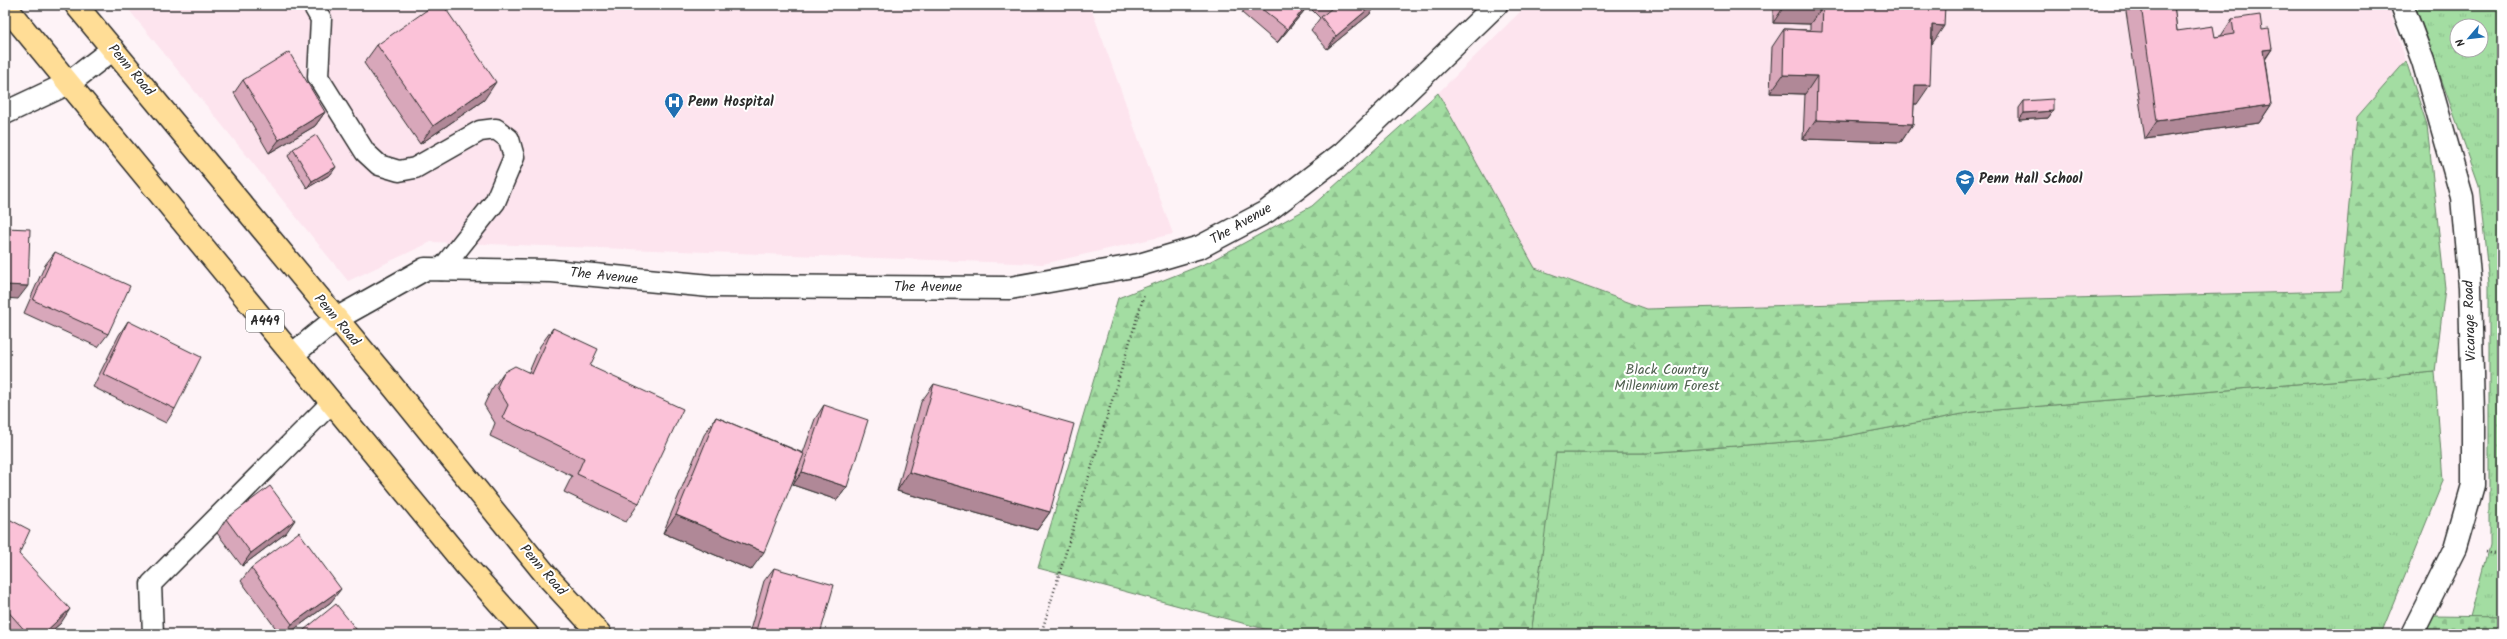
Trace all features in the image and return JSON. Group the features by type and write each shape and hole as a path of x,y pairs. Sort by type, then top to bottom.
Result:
{"highway":[{"name":"Penn Road","path":"76,5 546,575 600,634"},
{"name":"A449","path":"5,6 467,567 527,634"}],"street":[{"name":"The Avenue","path":"293,354 336,319 425,269 552,271 710,286 1010,288 1151,261 1200,247 1266,212 1343,153 1496,5"},
{"name":"Vicarage Road","path":"2402,5 2423,61 2462,197 2470,287 2473,409 2473,485 2455,548 2412,634"},
{"path":"5,112 69,83 113,49"}],"lane":[{"path":"313,5 321,19 318,77 365,152 379,166 399,171 415,168 480,131 496,130 509,139 514,157 494,202 441,270"},
{"path":"153,634 151,584 332,402"}],"path":[{"path":"1041,634 1142,305 1151,261"}],"shaded area":[{"name":"Penn Hospital","path":"125,5 1090,5 1173,234 1043,264 431,242 348,281"},
{"name":"Penn Hall School","path":"1527,5 2388,5 2427,125 2445,288 1647,309 1535,268 1438,93"}],"green space":[{"path":"2415,5 2502,5 2502,617 2470,617 2489,546 2489,284 2479,185"},
{"name":"Black Country Millennium Forest","path":"2406,61 2427,125 2445,288 2435,372 1973,412 1836,438 1647,453 1556,453 1531,634 1283,634 1038,568 1118,298 1209,262 1312,206 1438,93 1535,268 1647,309 2341,291 2357,117"},
{"path":"2435,372 2443,481 2381,634 1531,634 1555,453 1647,453 1836,438 1973,412"},
{"path":"2433,616 2502,617 2502,634 2419,634"}],"building":[{"path":"434,5 443,5 496,82 433,126 377,45"},
{"path":"1257,5 1307,5 1287,29"},
{"path":"1329,5 1373,5 1336,36 1321,17 1332,8"},
{"path":"1798,5 1945,5 1944,26 1932,25 1930,85 1915,85 1913,124 1816,120 1817,76 1783,75 1784,29 1822,31 1823,6"},
{"path":"2141,5 2174,5 2177,31 2213,26 2215,37 2234,34 2232,19 2260,15 2262,30 2269,29 2272,49 2263,50 2271,105 2157,121"},
{"path":"289,52 325,112 279,140 243,80"},
{"path":"2053,99 2053,111 2024,113 2024,101"},
{"path":"316,135 336,167 312,181 293,149"},
{"path":"5,228 30,229 28,286 5,285"},
{"path":"55,252 130,286 108,334 33,300"},
{"path":"128,321 201,357 175,409 103,374"},
{"path":"553,328 598,349 590,366 683,409 639,503 577,474 584,458 502,418 508,405 497,387 504,372 515,366 532,374"},
{"path":"934,384 1074,424 1050,512 909,472"},
{"path":"824,405 868,420 847,487 802,472"},
{"path":"716,417 804,454 764,552 676,515"},
{"path":"270,486 295,520 251,553 226,519"},
{"path":"7,518 30,530 19,554 70,609 43,634 28,634 5,608 5,522"},
{"path":"299,532 341,589 292,624 251,568"},
{"path":"774,568 834,585 820,634 755,634"},
{"path":"336,604 360,634 299,634"}],"place":[{"name":"Penn Hospital","path":"674,119"},
{"name":"Penn Hall School","path":"1965,196"}]}
